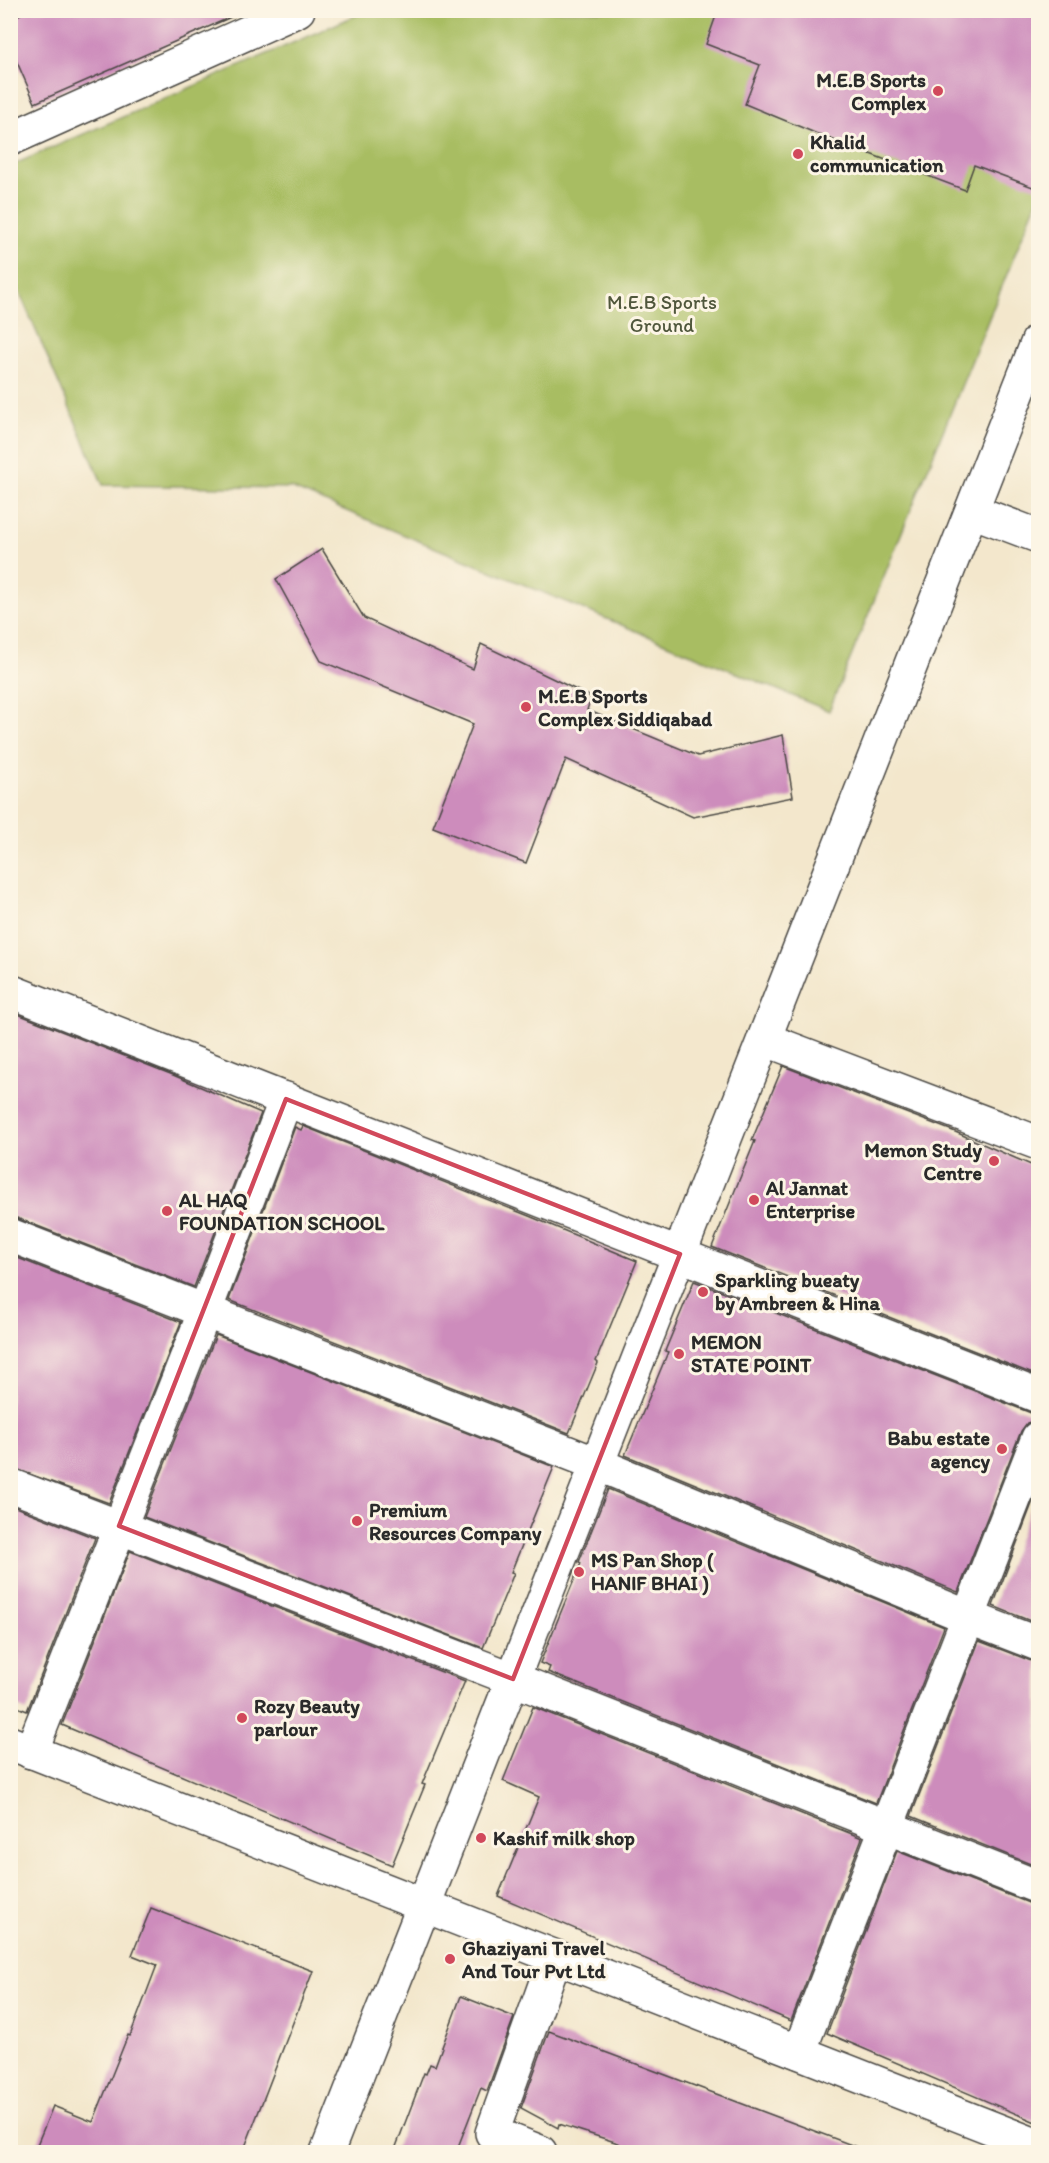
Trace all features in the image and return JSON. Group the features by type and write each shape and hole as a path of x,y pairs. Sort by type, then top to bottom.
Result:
{"street":[{"path":"10,139 298,10"},
{"path":"327,2152 1038,341"},
{"path":"972,511 1038,536"},
{"path":"10,991 1038,1396"},
{"path":"764,1039 1038,1143"},
{"path":"286,1100 119,1526 21,1748 1038,2146"},
{"path":"10,1235 597,1464 1038,1644"},
{"path":"799,2052 1038,1438"},
{"path":"10,1485 513,1678 1038,1887"},
{"path":"540,2152 492,2133 555,1957"}],"highlighted area":[{"path":"286,1099 680,1254 513,1679 119,1526"}],"green space":[{"name":"M.E.B Sports Ground","path":"366,11 1038,11 1038,198 829,711 291,488 103,485 11,273 10,166"}],"building":[{"path":"29,10 247,10 35,103 10,46 10,19"},
{"name":"M.E.B Sports Complex","path":"718,10 1038,10 1038,189 974,165 965,190 745,104 760,65 706,44"},
{"name":"M.E.B Sports Complex Siddiqabad","path":"322,549 364,618 473,669 481,644 591,697 587,710 698,756 783,735 793,797 693,817 566,759 526,863 433,827 473,724 321,661 276,579"},
{"path":"10,1011 173,1075 261,1113 194,1287 10,1217"},
{"path":"783,1066 953,1131 1038,1168 1038,1376 712,1247 755,1141 752,1140"},
{"path":"303,1126 637,1261 569,1433 229,1300 295,1127 301,1130"},
{"path":"10,1255 181,1322 109,1503 10,1467"},
{"path":"694,1281 1038,1414 1038,1420 1027,1423 1021,1431 958,1592 625,1455 668,1352 665,1351"},
{"path":"216,1335 554,1467 483,1648 144,1517"},
{"path":"1038,1488 1038,1624 993,1606"},
{"path":"608,1489 944,1627 876,1803 548,1672 550,1667 540,1663"},
{"path":"10,1505 95,1538 27,1711 10,1704"},
{"path":"130,1551 465,1681 422,1784 425,1785 392,1865 62,1725"},
{"path":"979,1641 1038,1662 1038,1867 911,1816"},
{"path":"533,1707 862,1838 791,2021 498,1896 539,1797 503,1781"},
{"path":"897,1851 1038,1905 1038,2123 827,2033"},
{"path":"151,1908 313,1971 243,2152 34,2152 53,2106 93,2122 157,1965 132,1955"},
{"path":"461,1996 514,2017 487,2091 481,2088 456,2152 394,2152 424,2073 426,2074 430,2064 435,2066"},
{"path":"549,2031 865,2150 865,2152 637,2152 615,2142 559,2124 558,2128 521,2108"}],"place":[{"name":"M.E.B Sports Complex","path":"938,91"},
{"name":"Khalid communication","path":"798,154"},
{"name":"M.E.B Sports Complex Siddiqabad","path":"526,707"},
{"name":"Memon Study Centre","path":"994,1161"},
{"name":"Al Jannat Enterprise","path":"754,1200"},
{"name":"AL HAQ FOUNDATION SCHOOL","path":"167,1211"},
{"name":"Sparkling bueaty by Ambreen & Hina","path":"703,1292"},
{"name":"MEMON STATE POINT","path":"679,1354"},
{"name":"Babu estate agency","path":"1002,1449"},
{"name":"Premium Resources Company","path":"357,1521"},
{"name":"MS Pan Shop ( HANIF BHAI )","path":"579,1572"},
{"name":"Rozy Beauty parlour","path":"242,1718"},
{"name":"Kashif milk shop","path":"481,1838"},
{"name":"Ghaziyani Travel And Tour Pvt Ltd","path":"450,1959"}]}
